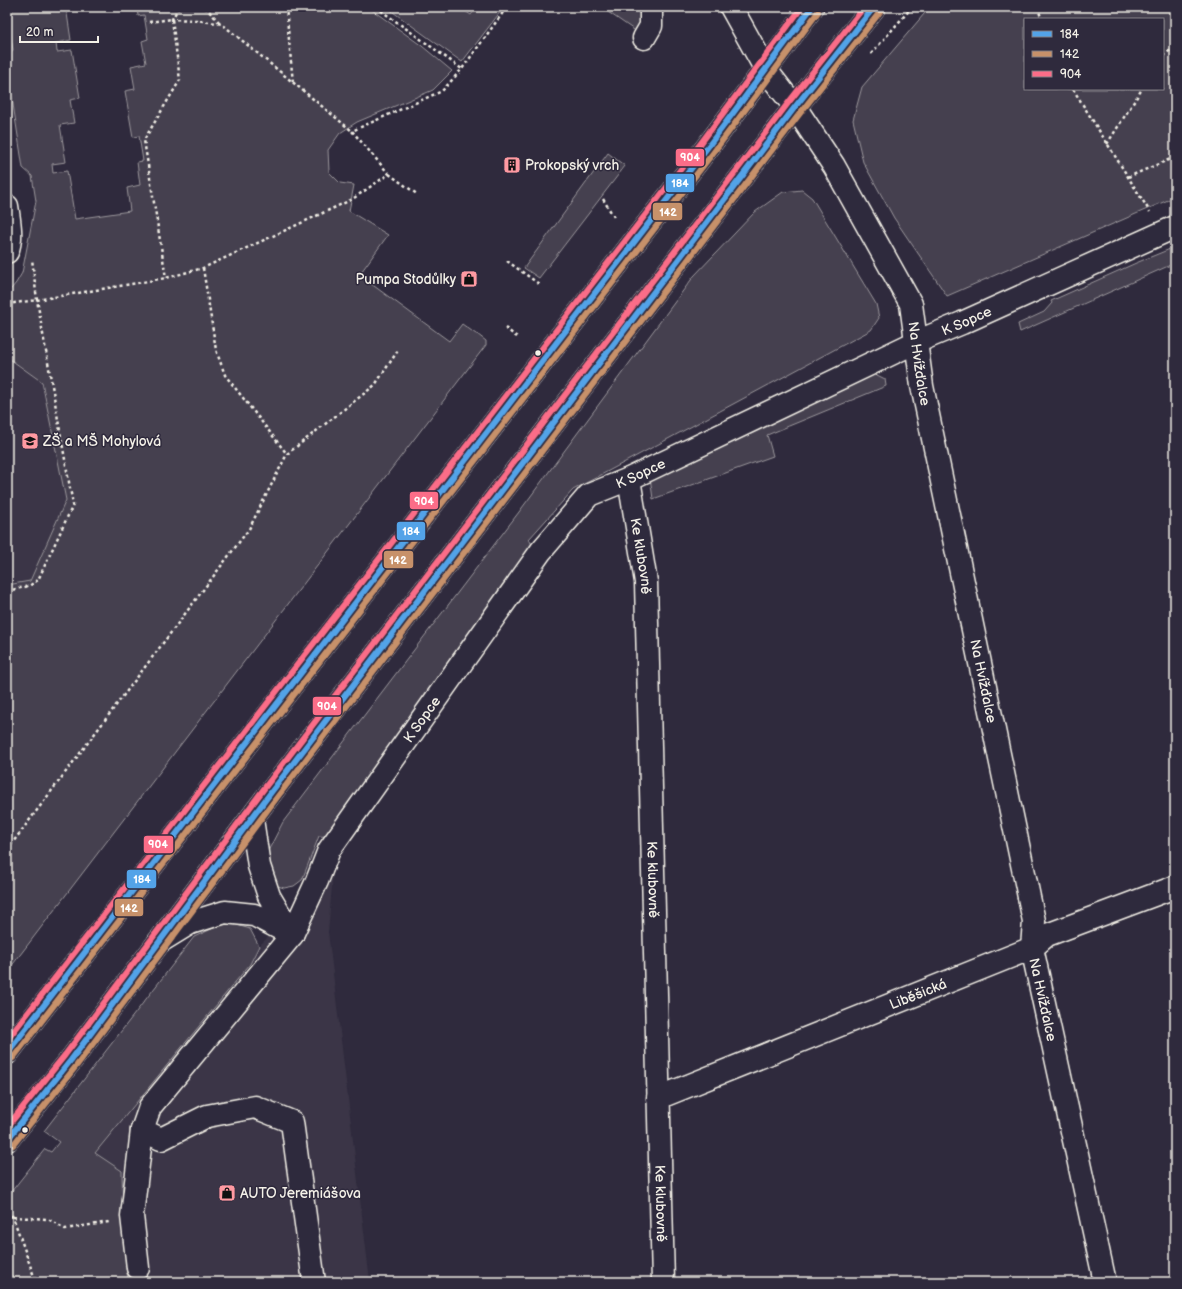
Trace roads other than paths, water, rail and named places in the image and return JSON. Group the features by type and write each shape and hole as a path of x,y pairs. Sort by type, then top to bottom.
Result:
{"street":[{"path":"644,38 651,26 651,7"},
{"name":"Na Hvížďalce","path":"731,7 766,70 795,107 834,166 911,304 922,386 1034,921 1032,948 1105,1282"},
{"path":"7,1053 697,161 812,7"},
{"path":"7,1140 71,1060 252,819 795,107 874,7"},
{"path":"7,206 10,226 9,248 7,252"},
{"name":"K Sopce","path":"138,1268 132,1216 142,1130 150,1107 292,935 317,881 329,850 541,551 589,495 629,479 916,342 962,323 1169,230"},
{"name":"Ke klubovně","path":"629,479 646,582 663,1282"},
{"path":"252,819 259,866 269,896 292,935"},
{"name":"Liběšická","path":"658,1098 1032,948 1047,935 1175,887"},
{"path":"159,942 190,923 225,912 254,915 292,935"},
{"path":"142,1130 161,1138 207,1116 255,1107 292,1122 314,1282"}],"place":[{"name":"Prokopský vrch","path":"512,165"},
{"name":"Pumpa Stodůlky","path":"469,279"},
{"name":"ZŠ a MŠ Mohylová","path":"30,441"},
{"name":"AUTO Jeremiášova","path":"227,1193"}]}
